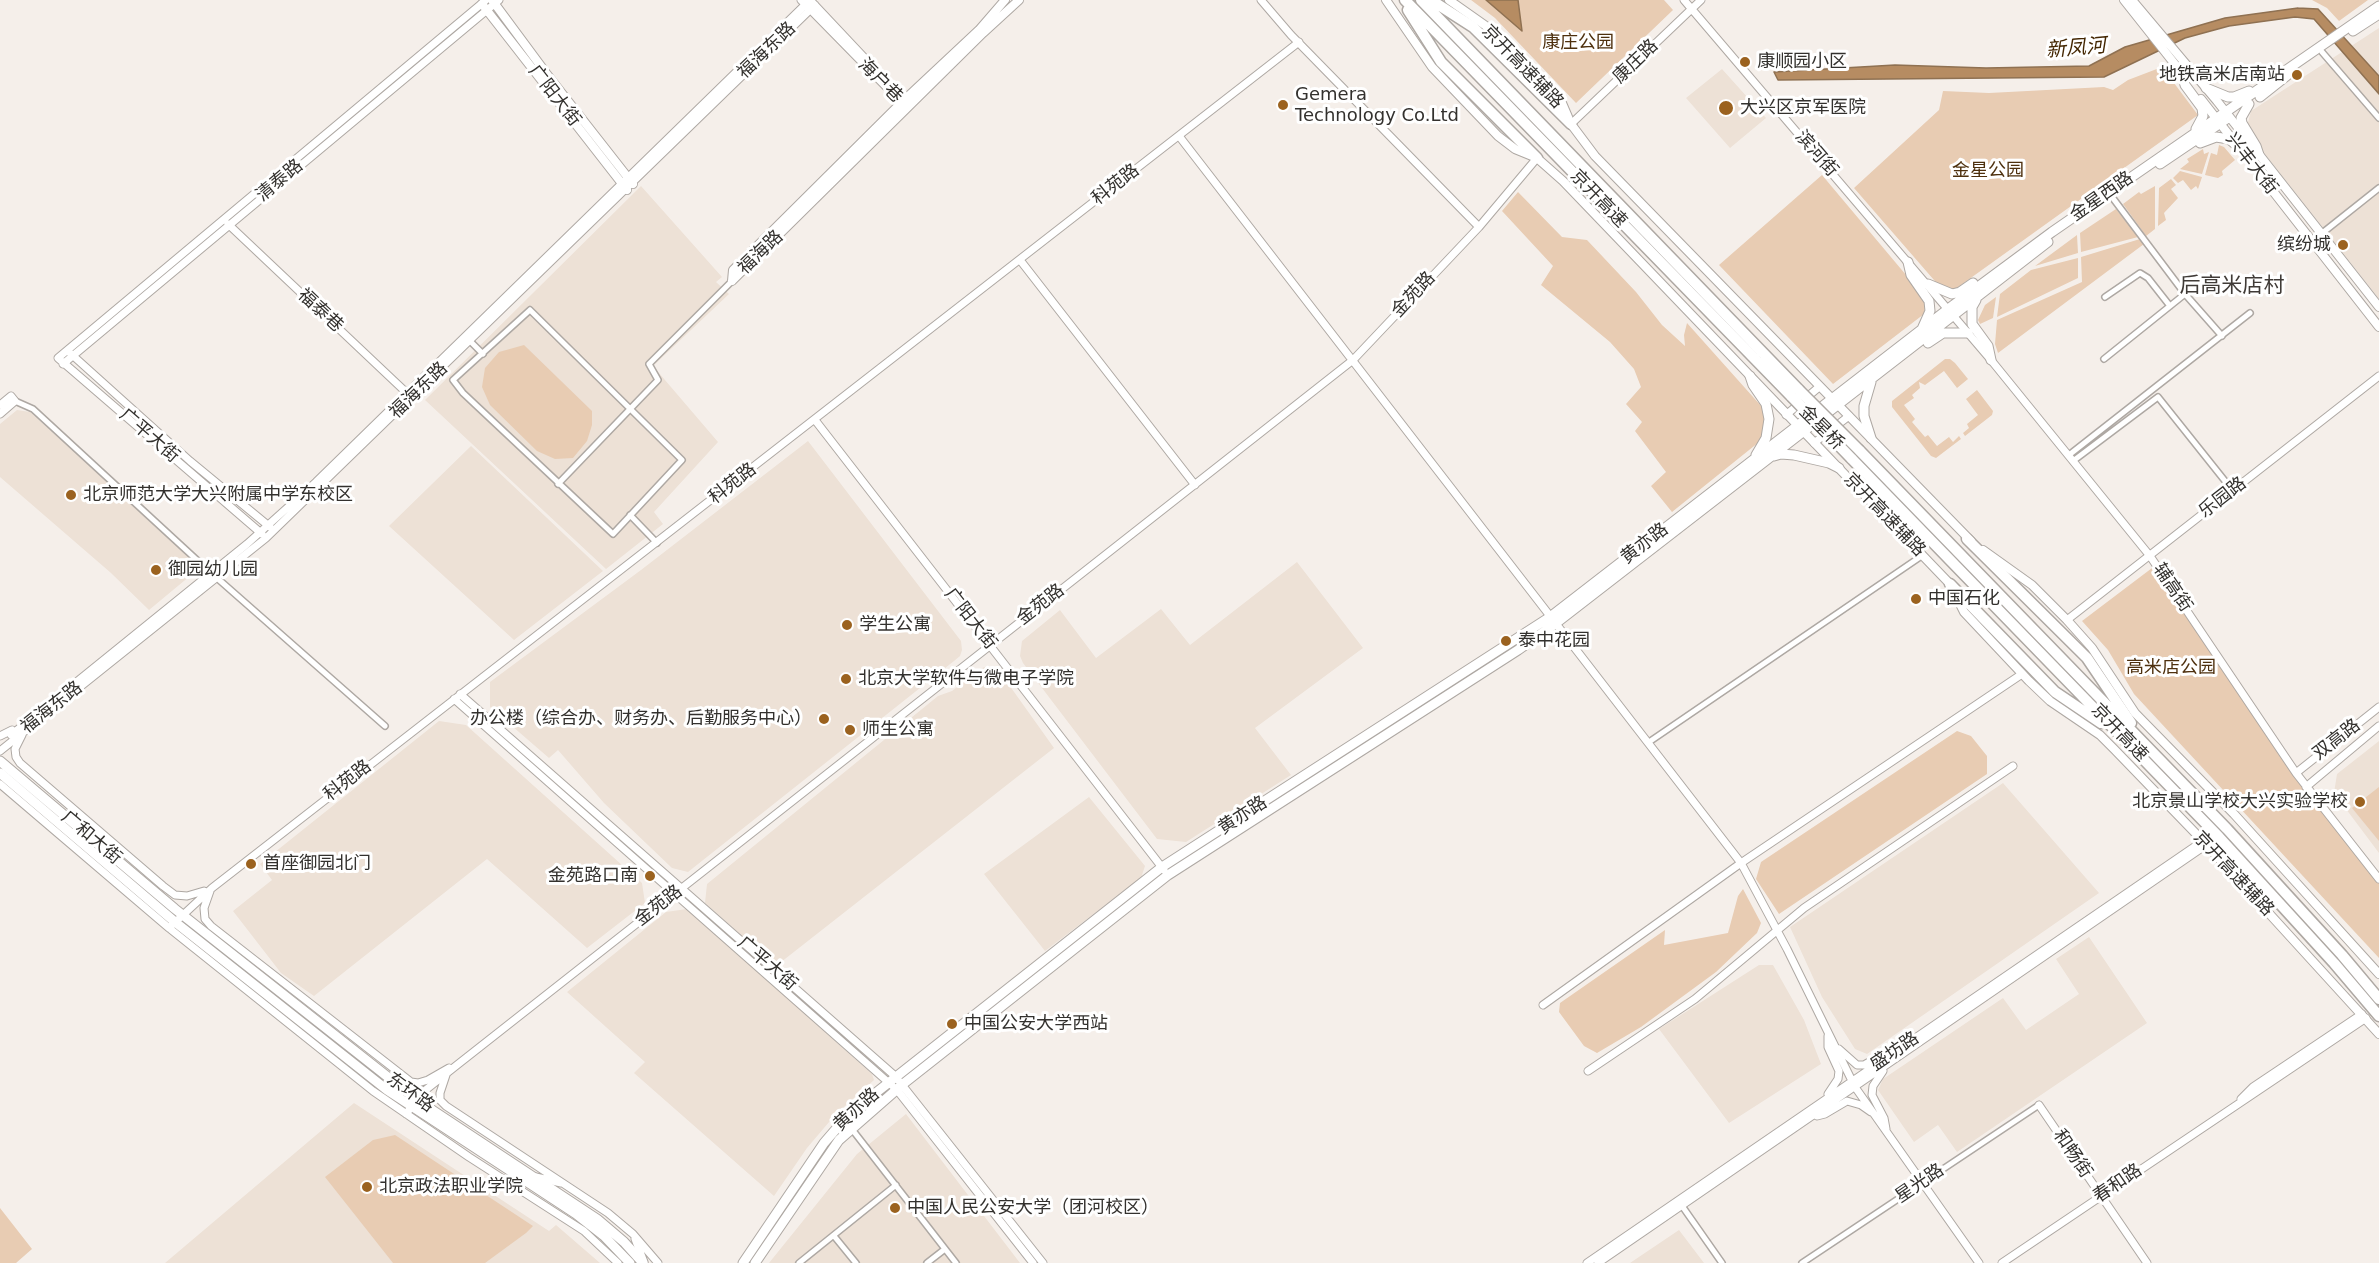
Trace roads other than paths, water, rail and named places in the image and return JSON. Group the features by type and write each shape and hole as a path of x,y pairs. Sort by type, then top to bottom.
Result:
{"highway":[{"path":"1403,0 1441,62 1537,158"},
{"name":"京开高速","path":"1403,0 1796,394"},
{"name":"京开高速","path":"1421,0 1796,394"},
{"path":"1431,0 1473,27 1571,124"},
{"name":"金星桥","path":"1796,394 1855,454"},
{"name":"京开高速","path":"1855,454 2142,750 2250,854 2379,999"},
{"path":"1967,539 2087,658 2142,750"},
{"path":"1950,584 2055,692 2142,750"},
{"name":"京开高速","path":"2142,750 2379,1016"}],"main road":[{"name":"福海路","path":"732,281 733,270 902,101 979,30 1005,0"},
{"name":"福海路","path":"732,281 983,33 1020,0"},
{"name":"京开高速辅路","path":"1386,0 1432,67 1498,136 1515,149 1537,158 1563,181 1693,314 1800,430 1923,555 1950,584 1964,612 2022,674 2050,701 2100,735 2205,843 2379,1034"},
{"name":"京开高速辅路","path":"1449,0 1498,37 1562,103 1571,124 1594,156 1967,539 2020,575 2067,620 2092,648 2135,713 2234,814 2379,974"},
{"name":"兴丰大街","path":"2124,0 2152,29"},
{"name":"兴丰大街","path":"2132,0 2152,29 2206,88 2379,307"},
{"name":"广阳大街","path":"490,3 627,183"},
{"name":"金星西路","path":"2227,115 2249,104 2379,6"},
{"name":"金星西路","path":"2347,31 2376,17"},
{"name":"金星西路","path":"1835,403 1922,329 1977,297 2066,229 2171,156 2271,81 2325,47"},
{"name":"兴丰大街","path":"2170,51 2182,73 2218,122 2379,327"},
{"path":"2182,73 2185,85 2202,108 2201,122 2190,136"},
{"path":"2206,88 2222,96 2234,97 2271,81"},
{"path":"2249,104 2241,118 2259,155"},
{"name":"金星西路","path":"1835,403 1872,380 1905,354 1999,271 2190,136 2218,122"},
{"path":"2171,156 2181,154 2211,138 2224,138 2235,144"},
{"path":"1908,262 1911,275 1929,301 1930,310 1922,329"},
{"path":"1928,284 1952,294 1960,292 1986,274 1999,271"},
{"path":"1977,297 1972,307 1972,324 1988,346 1991,360"},
{"path":"1905,354 1919,350 1943,333 1968,333"},
{"path":"1750,376 1753,385 1766,404 1769,419 1766,438 1751,462"},
{"path":"1871,438 1864,416 1864,406 1872,380"},
{"path":"1800,430 1835,403"},
{"name":"黄亦路","path":"1552,621 1751,462 1800,430"},
{"name":"黄亦路","path":"743,1263 835,1128 892,1079 1165,871 1509,646 1552,621 1771,457 1800,430"},
{"path":"1771,457 1781,454 1794,455 1829,463 1839,468"},
{"name":"广和大街","path":"0,761 182,915"},
{"name":"广和大街","path":"0,773 172,925"},
{"name":"黄亦路","path":"755,1263 826,1157 851,1128 1165,871"},
{"name":"东环路","path":"182,915 386,1076 411,1107 535,1177 597,1219 644,1263"},
{"name":"东环路","path":"172,925 411,1107 583,1219 617,1248 630,1263"}],"street":[{"path":"1261,0 1479,227"},
{"name":"滨河街","path":"1684,0 1951,312"},
{"name":"康庄路","path":"1571,124 1701,0"},
{"name":"清泰路","path":"70,353 228,224 490,3"},
{"name":"清泰路","path":"61,361 490,3"},
{"name":"海户巷","path":"809,3 909,108"},
{"name":"福海东路","path":"0,744 214,575 266,538 809,3"},
{"name":"科苑路","path":"172,925 212,888 1299,42"},
{"path":"2325,47 2379,118"},
{"path":"1179,136 1741,863 1854,1084 1979,1263"},
{"name":"金苑路","path":"411,1107 447,1072 1353,360 1479,227 1537,158"},
{"name":"福海东路","path":"214,575 470,342 627,183"},
{"path":"2311,242 2379,188"},
{"path":"2112,197 2185,294 2222,336"},
{"name":"福泰巷","path":"228,224 410,396"},
{"path":"1020,260 1195,485"},
{"path":"2105,297 2140,273 2148,279 2170,306"},
{"path":"558,484 658,381 649,364 732,281"},
{"path":"2104,359 2185,294"},
{"path":"530,310 682,460 613,534 558,484 453,380 483,354 530,310"},
{"name":"辅高街","path":"1951,312 2150,556 2296,773 2379,879"},
{"path":"2071,458 2250,313"},
{"path":"470,342 483,354"},
{"name":"广平大街","path":"70,353 190,460 274,530"},
{"name":"广平大街","path":"61,361 266,538"},
{"name":"乐园路","path":"2067,620 2379,376"},
{"path":"1786,415 1820,387"},
{"path":"0,405 11,396 15,401 33,409 214,575 385,726"},
{"path":"2071,458 2158,397 2233,491"},
{"path":"0,414 15,401"},
{"path":"1814,443 1849,416"},
{"name":"广阳大街","path":"815,420 1165,871"},
{"path":"630,515 657,543"},
{"path":"1649,742 1923,555"},
{"path":"1542,1005 1741,863 2022,674"},
{"name":"广平大街","path":"457,697 892,1079 1043,1263"},
{"name":"双高路","path":"2296,773 2379,707"},
{"path":"0,736 36,717"},
{"path":"36,717 18,740 15,749 20,763 175,895"},
{"name":"福海东路","path":"0,751 36,717"},
{"name":"双高路","path":"2306,787 2379,726"},
{"path":"1588,1071 1695,999 1776,929 1804,908 2013,766"},
{"path":"0,784 172,925 256,998 373,1091 411,1107 489,1170 584,1231 618,1263"},
{"path":"46,786 63,814"},
{"name":"盛坊路","path":"1587,1263 1811,1117 1902,1047 2205,843"},
{"name":"盛坊路","path":"1598,1263 1820,1102 1890,1063 2205,843"},
{"path":"154,891 187,896 212,888"},
{"path":"212,888 205,903 205,919 411,1082"},
{"path":"228,939 242,962"},
{"path":"256,973 283,981"},
{"path":"256,998 284,1010"},
{"name":"春和路","path":"2002,1263 2235,1105 2253,1087 2364,1016"},
{"path":"308,1029 323,1051"},
{"path":"1820,1102 1832,1090 1839,1071 1828,1047 1827,1030"},
{"path":"1833,1042 1857,1065 1864,1065 1885,1053 1902,1047"},
{"path":"1886,1131 1884,1118 1872,1095 1876,1081 1890,1063"},
{"path":"386,1076 418,1083 457,1065"},
{"path":"447,1072 441,1086 440,1100 446,1106 608,1213 633,1234 658,1263"},
{"name":"广平大街","path":"900,1087 1033,1263"},
{"path":"1811,1117 1825,1114 1846,1101 1861,1105 1877,1118"},
{"name":"星光路","path":"1802,1263 2039,1105"},
{"name":"和畅街","path":"2039,1105 2147,1263"},
{"path":"851,1128 956,1263"},
{"path":"495,1138 517,1165"},
{"path":"464,1142 489,1170"},
{"path":"535,1177 566,1184"},
{"path":"799,1263 896,1185"},
{"path":"1680,1203 1722,1263"},
{"path":"558,1215 583,1219"},
{"path":"633,1234 644,1263"},
{"path":"834,1236 856,1263"},
{"path":"927,1263 945,1249"}],"place":[{"name":"康顺园小区","path":"1745,62"},
{"name":"地铁高米店南站","path":"2297,75"},
{"name":"Gemera Technology Co.Ltd","path":"1283,105"},
{"name":"大兴区京军医院","path":"1726,108"},
{"name":"缤纷城","path":"2343,245"},
{"name":"北京师范大学大兴附属中学东校区","path":"71,495"},
{"name":"御园幼儿园","path":"156,570"},
{"name":"中国石化","path":"1916,599"},
{"name":"学生公寓","path":"847,625"},
{"name":"泰中花园","path":"1506,641"},
{"name":"北京大学软件与微电子学院","path":"846,679"},
{"name":"办公楼（综合办、财务办、后勤服务中心）","path":"824,719"},
{"name":"师生公寓","path":"850,730"},
{"name":"北京景山学校大兴实验学校","path":"2360,802"},
{"name":"首座御园北门","path":"251,864"},
{"name":"金苑路口南","path":"650,876"},
{"name":"中国公安大学西站","path":"952,1024"},
{"name":"北京政法职业学院","path":"367,1187"},
{"name":"中国人民公安大学（团河校区）","path":"895,1208"}],"district":[{"name":"后高米店村","path":"2232,287"}],"park label":[{"name":"康庄公园","path":"1578,43"},
{"name":"金星公园","path":"1988,171"},
{"name":"高米店公园","path":"2171,668"}],"water label":[{"name":"新凤河","path":"2076,49"}]}
